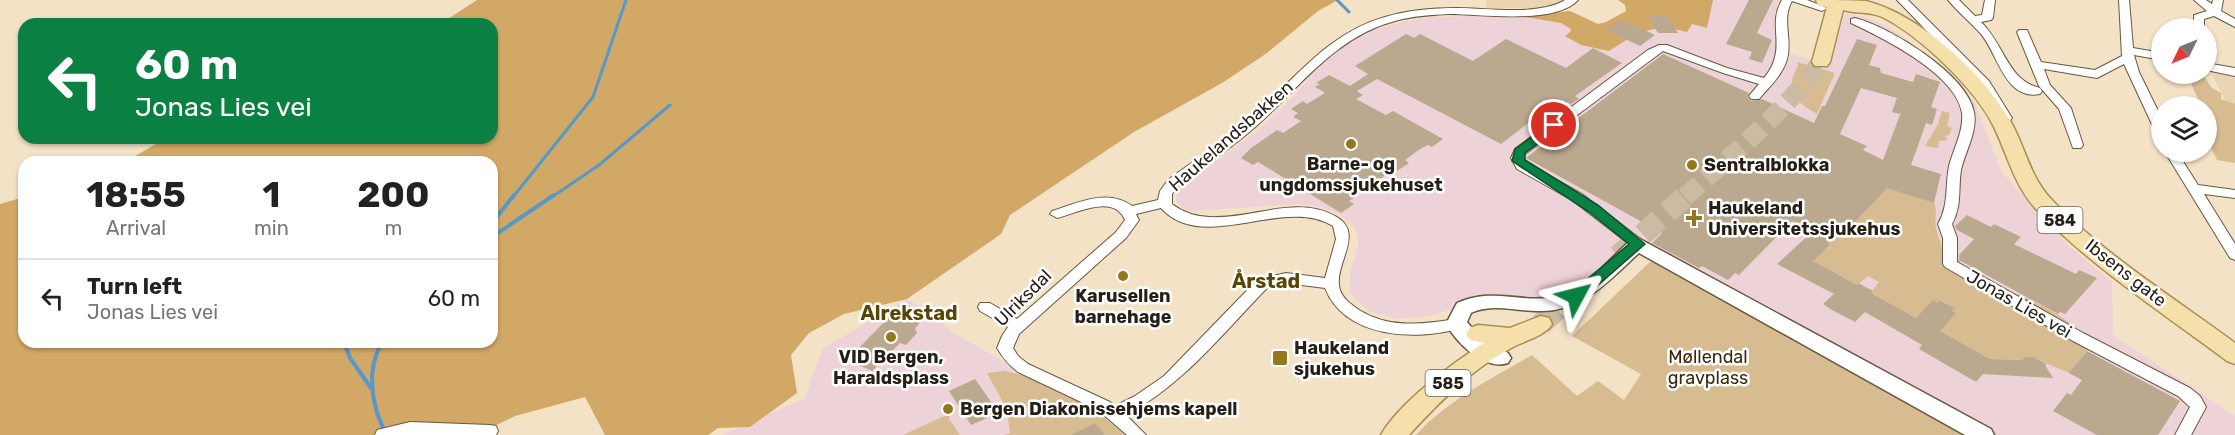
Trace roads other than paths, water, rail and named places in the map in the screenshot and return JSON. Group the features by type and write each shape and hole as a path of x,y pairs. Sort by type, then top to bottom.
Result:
{"main road":[{"name":"584","path":"1864,0 1880,11"},
{"name":"Ibsens gate","path":"1830,2 1880,11 1909,25 1932,45 1979,91 1998,117 2020,170 2030,188 2045,206 2102,256 2235,355"},
{"name":"Ibsens gate","path":"1830,2 1876,15 1932,45"},
{"path":"1817,61 1830,2"},
{"name":"585","path":"1394,435 1413,416 1431,407 1485,340"}],"street":[{"name":"Haukelandsbakken","path":"1332,284 1343,242 1338,226 1323,216 1300,213 1201,221 1179,216 1164,203 1165,193 1173,183 1259,117 1325,51 1355,32 1389,20 1424,13 1539,10 1561,7 1573,0"},
{"path":"1755,96 1777,69 1783,53 1784,35 1781,10 1787,0"},
{"path":"1796,0 1830,2"},
{"name":"Ibsens gate","path":"1902,0 1985,84 2007,118 1998,117"},
{"path":"1953,0 1974,19 1994,44 2013,80 2034,89 2065,108 2077,145"},
{"path":"1974,19 1987,18 1990,0"},
{"path":"2124,0 2128,53 2133,72 2151,110"},
{"path":"2199,0 2235,24"},
{"path":"2215,12 2218,0"},
{"path":"2198,18 2215,12"},
{"name":"Jonas Lies vei","path":"1855,21 1890,36 1921,58 1939,72 1968,108 1968,118 1954,171 1952,210 1945,224 1950,238 1950,264 2078,337 2184,392 2194,400 2198,407 2183,435"},
{"path":"2023,32 2038,64 2034,89"},
{"path":"1767,82 1725,70 1663,47 1652,52 1519,152 1518,161 1593,208 1638,244 1983,435"},
{"path":"2038,64 2097,74 2128,53 2151,56"},
{"path":"2217,69 2235,72"},
{"path":"2177,162 2235,255"},
{"path":"2192,188 2235,194"},
{"path":"1057,214 1095,202 1117,203 1130,211 1164,203"},
{"name":"Ulriksdal","path":"1130,211 1132,220 1121,234 1018,326 1009,336 1005,348 1013,360 1023,368 1104,406 1138,435"},
{"path":"1485,340 1464,308 1476,302 1536,305 1569,300 1583,292 1638,244"},
{"path":"1114,414 1141,400 1169,380 1263,283 1286,278 1332,284 1338,298 1347,309 1378,326 1485,340"},
{"path":"985,307 1018,326"},
{"path":"383,435 410,428 490,431"}],"waterway":[{"path":"513,197 593,97 626,0"},
{"path":"1337,0 1349,12"},
{"path":"552,197 599,165 670,105"},
{"path":"498,215 514,195"},
{"path":"498,233 554,195"},
{"path":"346,348 350,358 371,388"},
{"path":"379,348 374,364 372,387 376,410 385,432"}],"tunnel":[{"path":"1685,197 1773,116 1821,62"},
{"path":"1618,256 1687,195"},
{"path":"1541,324 1579,290"}],"place":[{"name":"Barne- og ungdomssjukehuset","path":"1351,144"},
{"name":"Sentralblokka","path":"1692,165"},
{"name":"Haukeland Universitetssjukehus","path":"1694,218"},
{"name":"Karusellen barnehage","path":"1123,276"},
{"name":"VID Bergen, Haraldsplass","path":"891,337"},
{"name":"Haukeland sjukehus","path":"1280,358"},
{"name":"Bergen Diakonissehjems kapell","path":"948,409"}],"district":[{"name":"Årstad","path":"1266,281"},
{"name":"Alrekstad","path":"909,313"}],"park label":[{"name":"Møllendal gravplass","path":"1708,367"}]}
